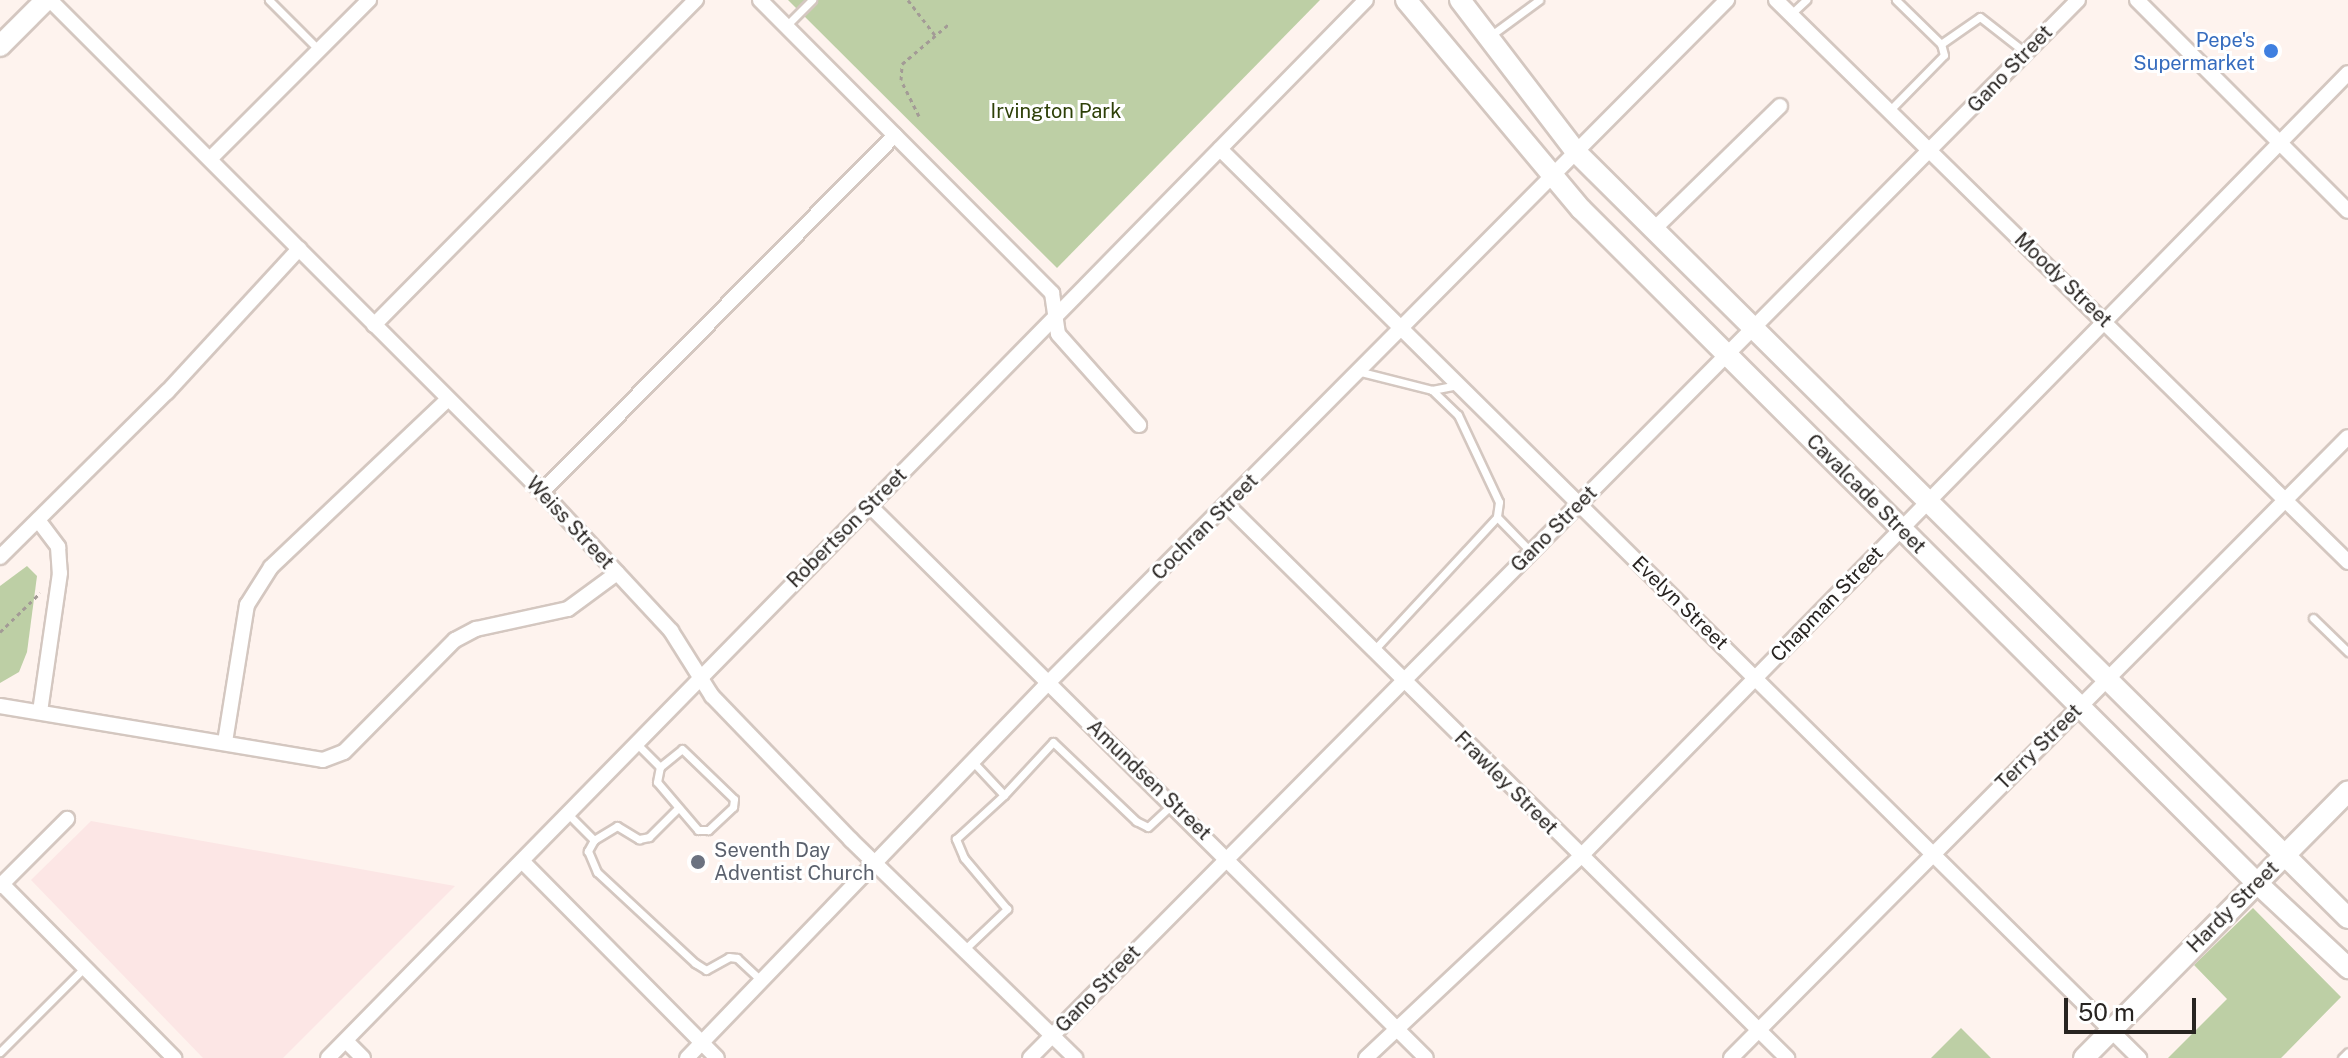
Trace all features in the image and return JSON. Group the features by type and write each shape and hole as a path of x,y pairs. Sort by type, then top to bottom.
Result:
{"main road":[{"path":"0,46 48,0"},
{"name":"Cavalcade Street","path":"1406,0 1552,179 2257,883 2348,968"},
{"name":"Cavalcade Street","path":"1460,0 1577,153 2348,918"},
{"name":"Hardy Street","path":"2084,1058 2348,791"}],"street":[{"name":"Weiss Street","path":"48,0 542,492 671,631 712,696 1075,1058"},
{"path":"210,159 369,0"},
{"path":"374,325 696,0"},
{"path":"760,0 1052,293 1058,334 1139,425"},
{"name":"Robertson Street","path":"328,1058 1366,0"},
{"name":"Cochran Street","path":"687,1058 1049,682 1402,331 1727,0"},
{"name":"Moody Street","path":"1776,0 2348,562"},
{"name":"Gano Street","path":"1030,1058 1226,856 1404,681 2078,0"},
{"path":"2137,0 2348,211"},
{"name":"Chapman Street","path":"1366,1058 1580,857 2348,73"},
{"path":"1654,229 1780,106"},
{"path":"542,492 895,135"},
{"name":"Evelyn Street","path":"1220,149 2139,1058"},
{"path":"0,557 167,392 299,249"},
{"path":"225,742 247,605 271,567 448,399"},
{"name":"Terry Street","path":"1731,1058 2348,437"},
{"name":"Amundsen Street","path":"870,506 1226,856 1426,1058"},
{"name":"Frawley Street","path":"1228,506 1580,857 1787,1058"},
{"path":"38,520 58,547 60,573 40,711"},
{"path":"0,706 323,760 344,752 455,640 476,629 568,609 617,573"},
{"path":"67,819 1,885 174,1058"},
{"path":"522,861 717,1058"},
{"path":"346,1041 363,1058"}],"lane":[{"path":"269,0 319,50"},
{"path":"786,26 812,0"},
{"path":"1488,37 1539,0"},
{"path":"1791,14 1806,0"},
{"path":"1889,111 1944,55 1941,44 1896,0"},
{"path":"1941,44 1980,17 2026,53"},
{"path":"1361,372 1432,390 1457,385"},
{"path":"1374,650 1497,517 1499,502 1464,426 1432,390"},
{"path":"1497,517 1531,552"},
{"path":"2313,618 2348,652"},
{"path":"966,948 1007,909 964,858 956,839 1004,795 1053,742 1136,821 1148,827 1173,804"},
{"path":"636,743 660,767"},
{"path":"682,749 734,799 733,807 708,830 698,830 657,782 660,767 682,749"},
{"path":"973,762 1004,795"},
{"path":"677,809 649,837 639,839 617,826 594,840 588,851 597,872 695,963 706,970 729,957 737,958 763,981"},
{"path":"568,814 594,840"},
{"path":"0,1052 85,967"},
{"path":"2342,1058 2348,1052"}],"path":[{"path":"908,0 935,35"},
{"path":"919,116 901,80 902,64 950,23"},
{"path":"0,632 60,573"}],"shaded area":[{"path":"91,821 455,886 283,1058 203,1058 31,880"}],"green space":[{"name":"Irvington Park","path":"788,0 1320,0 1057,268"},
{"path":"27,566 37,576 27,652 19,672 0,683 0,586"},
{"path":"2253,908 2341,997 2281,1058 2168,1058 2227,999 2194,965"},
{"path":"1961,1028 1991,1058 1931,1058"}],"place":[{"name":"Pepe's Supermarket","path":"2271,51"},
{"name":"Seventh Day Adventist Church","path":"698,862"}]}
